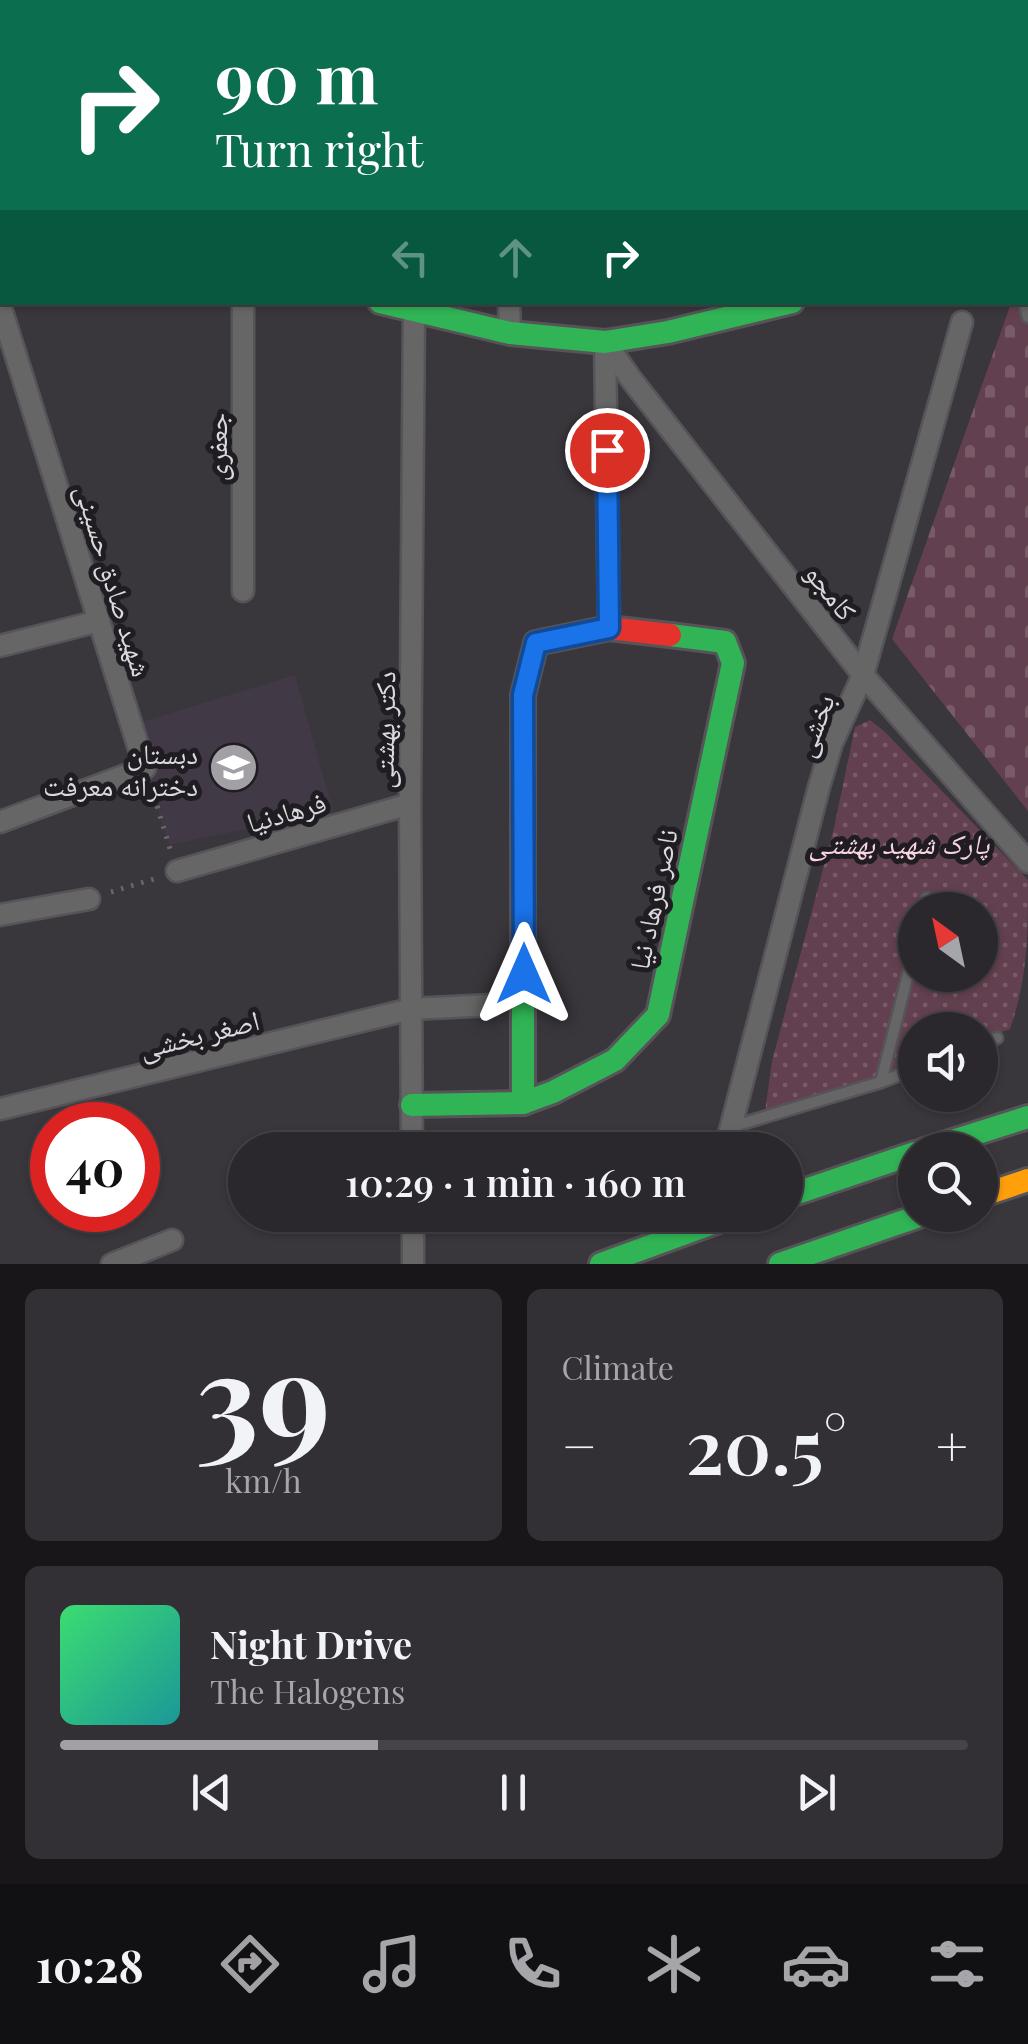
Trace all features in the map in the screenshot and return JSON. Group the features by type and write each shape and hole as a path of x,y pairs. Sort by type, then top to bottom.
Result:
{"main road":[{"path":"393,305 510,333 605,342 668,332 780,305"},
{"path":"523,1103 523,695 536,643 609,628"},
{"name":"ناصر فرهاد نیا","path":"412,1106 523,1103 616,1060 658,1015 733,663 725,642 609,628"},
{"path":"979,1132 1028,1116"},
{"path":"803,1191 898,1159"},
{"path":"998,1190 1028,1180"},
{"path":"780,1264 898,1223"},
{"path":"601,1264 677,1232"}],"street":[{"name":"جعفری","path":"242,591 243,305"},
{"path":"509,305 510,333"},
{"name":"شهید صادق حسینی","path":"0,306 145,768"},
{"name":"دکتر بهشتی","path":"412,1132 414,310"},
{"name":"بخشی","path":"730,1132 819,786 832,744 862,675 962,322"},
{"path":"605,342 609,628"},
{"name":"کامجو","path":"605,342 862,675 1028,862"},
{"path":"0,646 99,621"},
{"path":"0,822 145,768"},
{"name":"فرهادنیا","path":"177,872 410,804"},
{"path":"0,915 88,898"},
{"name":"اصغر بخشی","path":"0,1110 411,1010 492,1005"},
{"path":"413,1232 413,1264"},
{"path":"112,1264 172,1240"}],"lane":[{"path":"881,1082 904,992"},
{"path":"731,1127 898,1076"}],"path":[{"path":"88,898 177,872 145,768"}],"shaded area":[{"name":"دبستان دخترانه معرفت","path":"295,675 333,811 169,845 131,725"}],"green space":[{"path":"1028,305 1028,811 892,639 1010,306"},
{"name":"پارک شهید بهشتی","path":"870,720 1028,880 1027,938 1020,992 1010,1029 998,1033 998,1012 898,1012 898,1068 764,1119 772,1061 834,828 855,727"}],"traffic: fast":[{"path":"393,305 510,333 605,342 668,332 780,305"},
{"path":"412,1105 523,1103 615,1060 658,1015 733,663 725,642 670,635"},
{"path":"523,945 523,1103"},
{"path":"981,1132 1028,1117"},
{"path":"803,1191 898,1159"},
{"path":"780,1264 898,1223"},
{"path":"601,1264 689,1232"}],"traffic: slow":[{"path":"998,1190 1028,1180"}],"traffic: jam":[{"path":"523,945 523,695 536,643 609,628 670,635"}],"place":[{"name":"دبستان دخترانه معرفت","path":"233,768"}],"route":[{"path":"524,974 523,695 536,643 609,628 607,450"}]}
